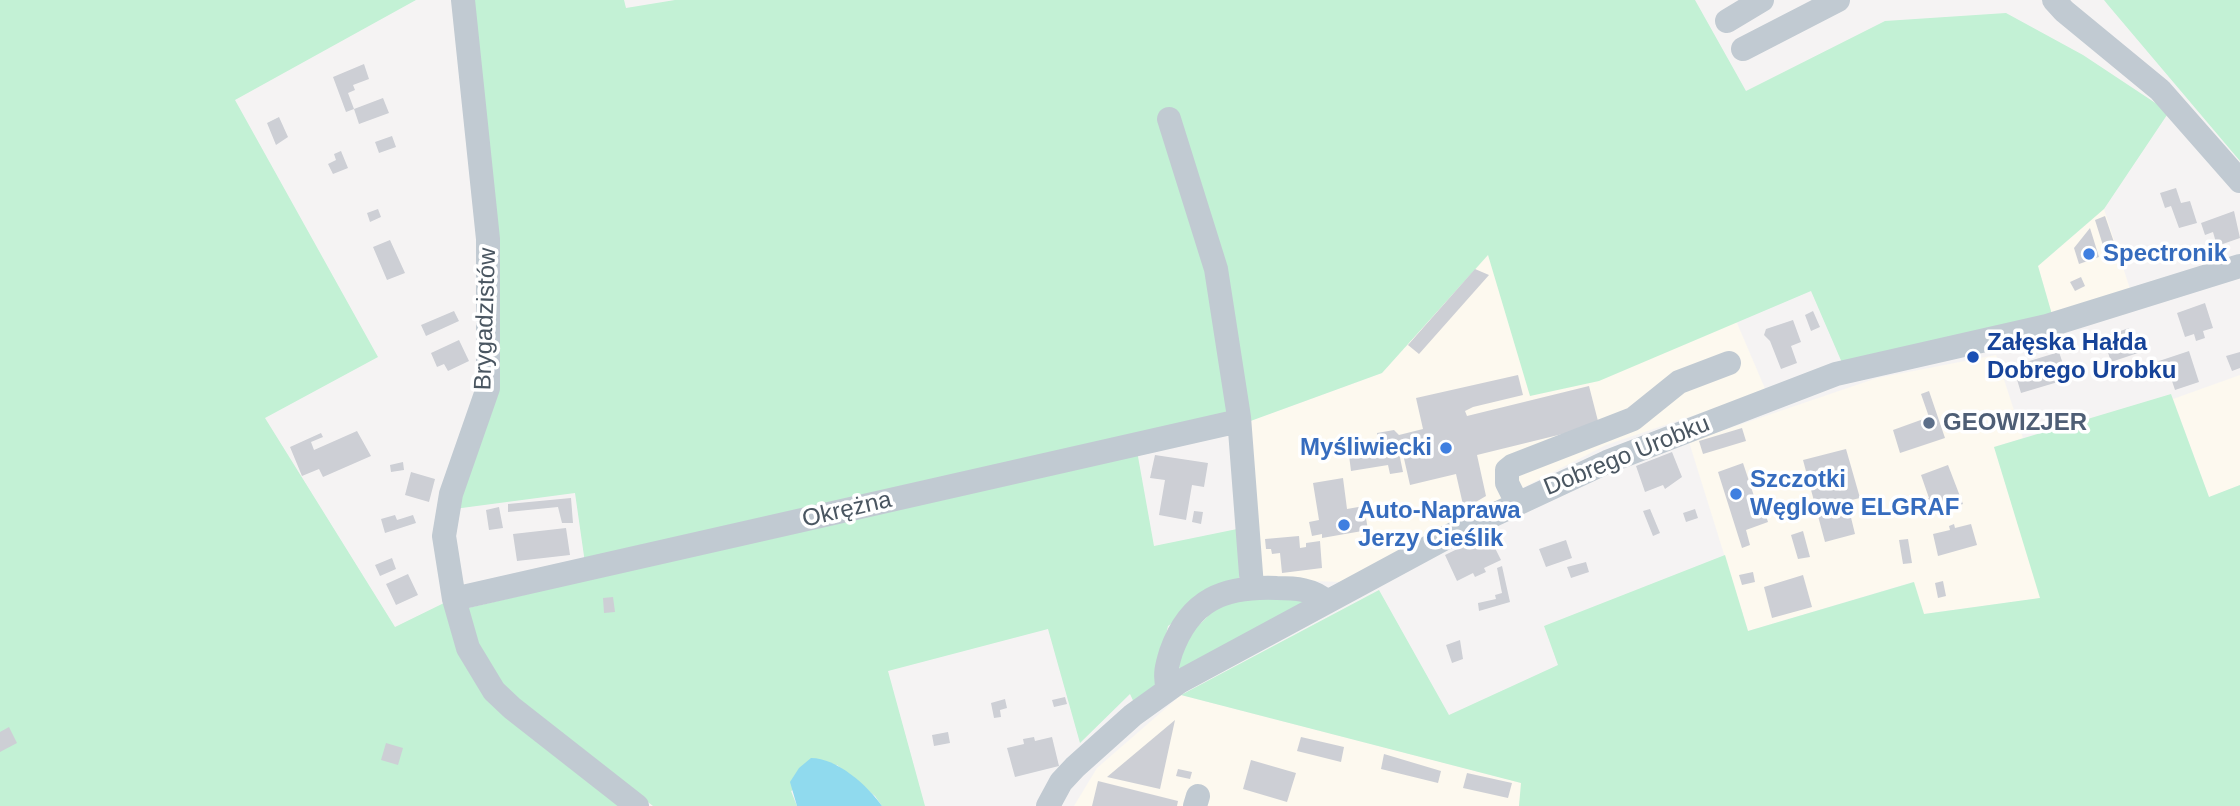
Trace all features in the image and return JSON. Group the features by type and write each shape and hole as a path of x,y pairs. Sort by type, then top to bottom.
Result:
{"street":[{"name":"Brygadzistów","path":"463,0 488,239 489,324 488,388 451,494 444,536 454,600 468,648 494,691 638,806"},
{"path":"1727,21 1762,0"},
{"path":"1743,49 1838,0"},
{"path":"2041,0 2059,6 2160,90 2240,181"},
{"path":"1169,119 1216,269 1240,421 1252,587"},
{"name":"Dobrego Urobku","path":"1048,806 1061,782 1075,767 1168,688 1517,503 1616,458 1836,374 2048,326 2240,266"},
{"path":"1517,503 1507,483 1507,470 1512,466 1633,419 1679,382 1729,363"},
{"name":"Okrężna","path":"454,600 1240,421"},
{"path":"1168,688 1165,680 1167,664 1186,622 1217,595 1252,587 1298,589 1321,596 1327,602"}],"shaded area":[{"path":"2104,209 2131,292 2053,318 2038,266"},
{"path":"1488,254 1737,323 1766,391 1606,445 1340,582 1259,579 1245,423 1382,373"},
{"path":"1996,355 2023,438 1994,447 2041,598 1924,614 1913,582 1748,631 1689,442 1877,378"},
{"path":"2240,375 2240,485 2209,497 2173,399"},
{"path":"1181,695 1522,783 1519,806 1074,806 1097,768"}],"green space":[{"path":"0,0 416,0 235,100 378,357 265,418 395,627 446,602 464,661 627,806 0,806"},
{"path":"472,0 624,0 626,8 675,0 1695,0 1746,91 1885,21 2006,13 2083,55 2169,112 2104,209 2038,266 2053,318 1843,365 1811,291 1599,381 1530,396 1488,255 1382,373 1245,423 585,563 575,493 454,509 493,389"},
{"path":"2104,0 2240,0 2240,161 2108,5"},
{"path":"2171,394 2209,497 2240,485 2240,806 1519,806 1521,783 1181,695 1379,590 1449,715 1558,665 1544,626 1725,555 1748,631 1914,582 1924,614 2040,598 1994,447"},
{"path":"1137,451 1154,546 1242,528 1239,578 1168,626 1153,693 1136,707 1130,694 1080,743 1048,629 888,671 925,806 882,806 875,796 837,765 791,791 797,806 653,806 512,698 481,656 468,608"},
{"path":"1297,593 1305,603 1181,670 1176,663 1184,640 1221,603"}],"water":[{"path":"811,758 831,763 851,774 882,806 797,806 790,782 799,768"}],"building":[{"path":"364,64 369,79 353,85 355,90 348,93 354,109 346,112 333,77"},
{"path":"383,98 389,113 359,124 354,109"},
{"path":"279,117 288,137 276,145 267,123"},
{"path":"392,136 396,147 379,153 375,142"},
{"path":"341,151 348,168 333,174 328,164 336,160 334,154"},
{"path":"2176,188 2181,203 2190,201 2197,223 2179,228 2171,206 2165,208 2160,193"},
{"path":"378,209 381,217 370,222 367,213"},
{"path":"2234,211 2240,238 2217,246 2213,232 2205,235 2201,223"},
{"path":"2105,216 2117,251 2106,255 2095,220"},
{"path":"2090,228 2099,257 2079,264 2074,248"},
{"path":"390,240 405,273 387,280 373,247"},
{"path":"1475,269 1489,275 1419,354 1408,345"},
{"path":"2081,277 2085,286 2075,291 2070,282"},
{"path":"2205,303 2213,328 2203,331 2205,338 2196,341 2194,334 2185,337 2177,313"},
{"path":"454,311 459,321 426,336 421,325"},
{"path":"1813,311 1820,327 1811,331 1805,315"},
{"path":"1793,320 1801,342 1791,346 1797,363 1781,369 1770,341 1764,335 1766,329"},
{"path":"2129,328 2138,353 2111,362 2103,337"},
{"path":"459,340 469,361 448,371 444,364 437,367 431,353"},
{"path":"2189,351 2199,382 2175,390 2169,372 2158,375 2153,363"},
{"path":"2059,352 2068,379 2021,393 2013,366"},
{"path":"2240,352 2240,368 2232,371 2226,356"},
{"path":"1518,375 1523,395 1473,407 1465,411 1467,416 1589,386 1599,425 1477,455 1486,496 1464,509 1456,474 1410,485 1400,441 1380,448 1377,433 1394,430 1399,435 1423,429 1416,398"},
{"path":"1929,391 1945,438 1900,453 1893,430 1929,417 1921,394"},
{"path":"1742,428 1746,441 1703,454 1699,441"},
{"path":"357,431 371,456 323,477 319,469 302,476 290,447 321,433 323,437 311,442 314,450"},
{"path":"1398,448 1403,472 1390,474 1388,465 1351,471 1349,455"},
{"path":"1846,449 1860,498 1847,501 1855,534 1825,542 1803,460"},
{"path":"1672,452 1682,477 1665,489 1663,485 1645,492 1636,466"},
{"path":"1155,455 1208,463 1204,487 1192,485 1186,520 1159,515 1165,480 1150,478"},
{"path":"403,462 404,470 391,472 390,465"},
{"path":"1743,463 1755,499 1760,497 1768,522 1746,530 1750,545 1742,548 1718,472"},
{"path":"1948,465 1963,504 1930,516 1924,500 1929,498 1921,475"},
{"path":"411,472 435,479 429,502 405,495"},
{"path":"1343,478 1347,509 1364,506 1368,530 1322,538 1322,534 1312,536 1309,522 1319,520 1313,483"},
{"path":"571,498 573,523 562,523 558,507 508,512 508,504"},
{"path":"499,507 503,528 489,530 486,510"},
{"path":"1650,509 1660,533 1653,536 1643,511"},
{"path":"1695,509 1698,518 1686,522 1683,513"},
{"path":"1194,511 1203,512 1201,524 1192,522"},
{"path":"395,515 397,520 413,515 416,523 385,533 381,519"},
{"path":"1954,524 1955,528 1971,524 1977,545 1938,556 1933,534 1950,530 1949,526"},
{"path":"566,528 570,555 517,561 513,534"},
{"path":"1803,531 1810,557 1798,559 1791,535"},
{"path":"1488,534 1501,560 1484,568 1486,572 1475,577 1473,573 1457,581 1445,555"},
{"path":"1299,536 1300,548 1306,547 1306,543 1320,541 1322,568 1282,573 1280,553 1272,554 1271,549 1266,549 1265,539"},
{"path":"1908,539 1912,563 1903,564 1899,540"},
{"path":"1566,540 1572,558 1546,567 1539,549"},
{"path":"392,558 396,569 380,576 375,565"},
{"path":"1586,562 1589,572 1571,578 1567,567"},
{"path":"1502,566 1510,602 1479,611 1478,603 1496,599 1495,595 1502,593 1497,568"},
{"path":"1753,572 1755,582 1742,585 1739,575"},
{"path":"408,574 418,595 396,605 386,584"},
{"path":"1803,575 1812,607 1772,618 1764,587"},
{"path":"1943,581 1946,596 1938,598 1935,583"},
{"path":"613,597 615,612 604,613 603,598"},
{"path":"1460,640 1463,659 1452,663 1446,645"},
{"path":"1065,697 1067,704 1054,707 1052,700"},
{"path":"1005,699 1007,708 1000,710 1001,717 994,718 991,703"},
{"path":"1175,720 1160,789 1107,777"},
{"path":"9,727 17,743 0,752 0,732"},
{"path":"948,732 950,743 934,746 932,735"},
{"path":"1034,737 1035,741 1052,737 1059,766 1015,777 1007,748 1024,744 1023,739"},
{"path":"1301,737 1344,747 1341,762 1297,751"},
{"path":"386,743 403,748 398,765 381,760"},
{"path":"1384,754 1441,771 1438,783 1381,769"},
{"path":"1251,760 1296,773 1287,802 1243,789"},
{"path":"1178,769 1192,772 1190,779 1176,776"},
{"path":"1467,773 1512,783 1508,798 1463,788"},
{"path":"1098,781 1178,801 1177,806 1092,806"}],"place":[{"name":"Spectronik","path":"2089,254"},
{"name":"Załęska Hałda Dobrego Urobku","path":"1973,357"},
{"name":"GEOWIZJER","path":"1929,423"},
{"name":"Myśliwiecki","path":"1446,448"},
{"name":"Szczotki Węglowe ELGRAF","path":"1736,494"},
{"name":"Auto-Naprawa Jerzy Cieślik","path":"1344,525"}]}
